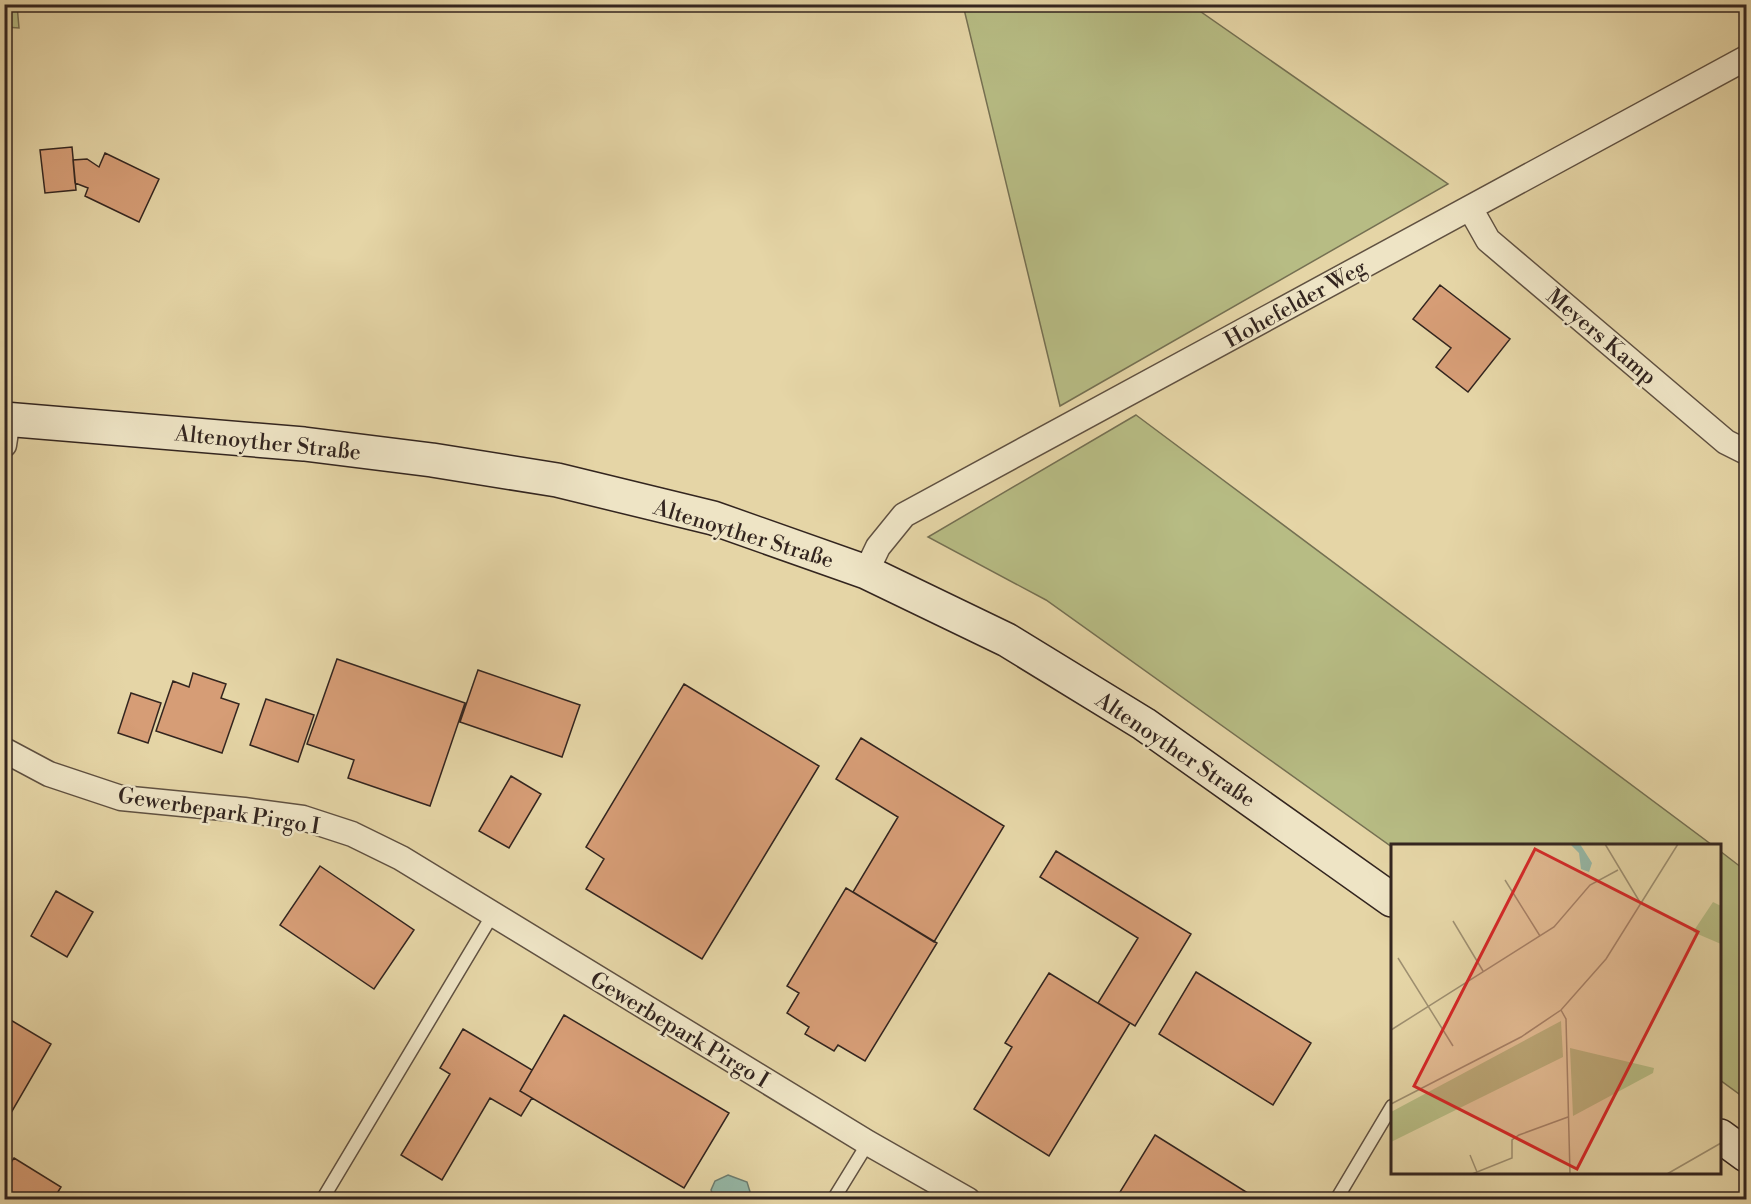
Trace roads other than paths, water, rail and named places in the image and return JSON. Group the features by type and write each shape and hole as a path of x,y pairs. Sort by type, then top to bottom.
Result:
{"main road":[{"name":"Altenoyther Straße","path":"6,427 304,444 432,460 557,480 713,518 866,572 1007,640 1144,724 1391,899"},
{"path":"1721,1137 1746,1155"}],"street":[{"name":"Hohefelder Weg","path":"866,572 878,547 904,515 1746,58"},
{"name":"Meyers Kamp","path":"1470,208 1488,240 1726,442 1746,453"},
{"name":"Gewerbepark Pirgo I","path":"4,750 49,774 121,798 303,818 352,834 401,858 868,1143 968,1200"}],"lane":[{"path":"322,1200 493,914"},
{"path":"1336,1200 1391,1108"},
{"path":"833,1200 868,1143"}]}
